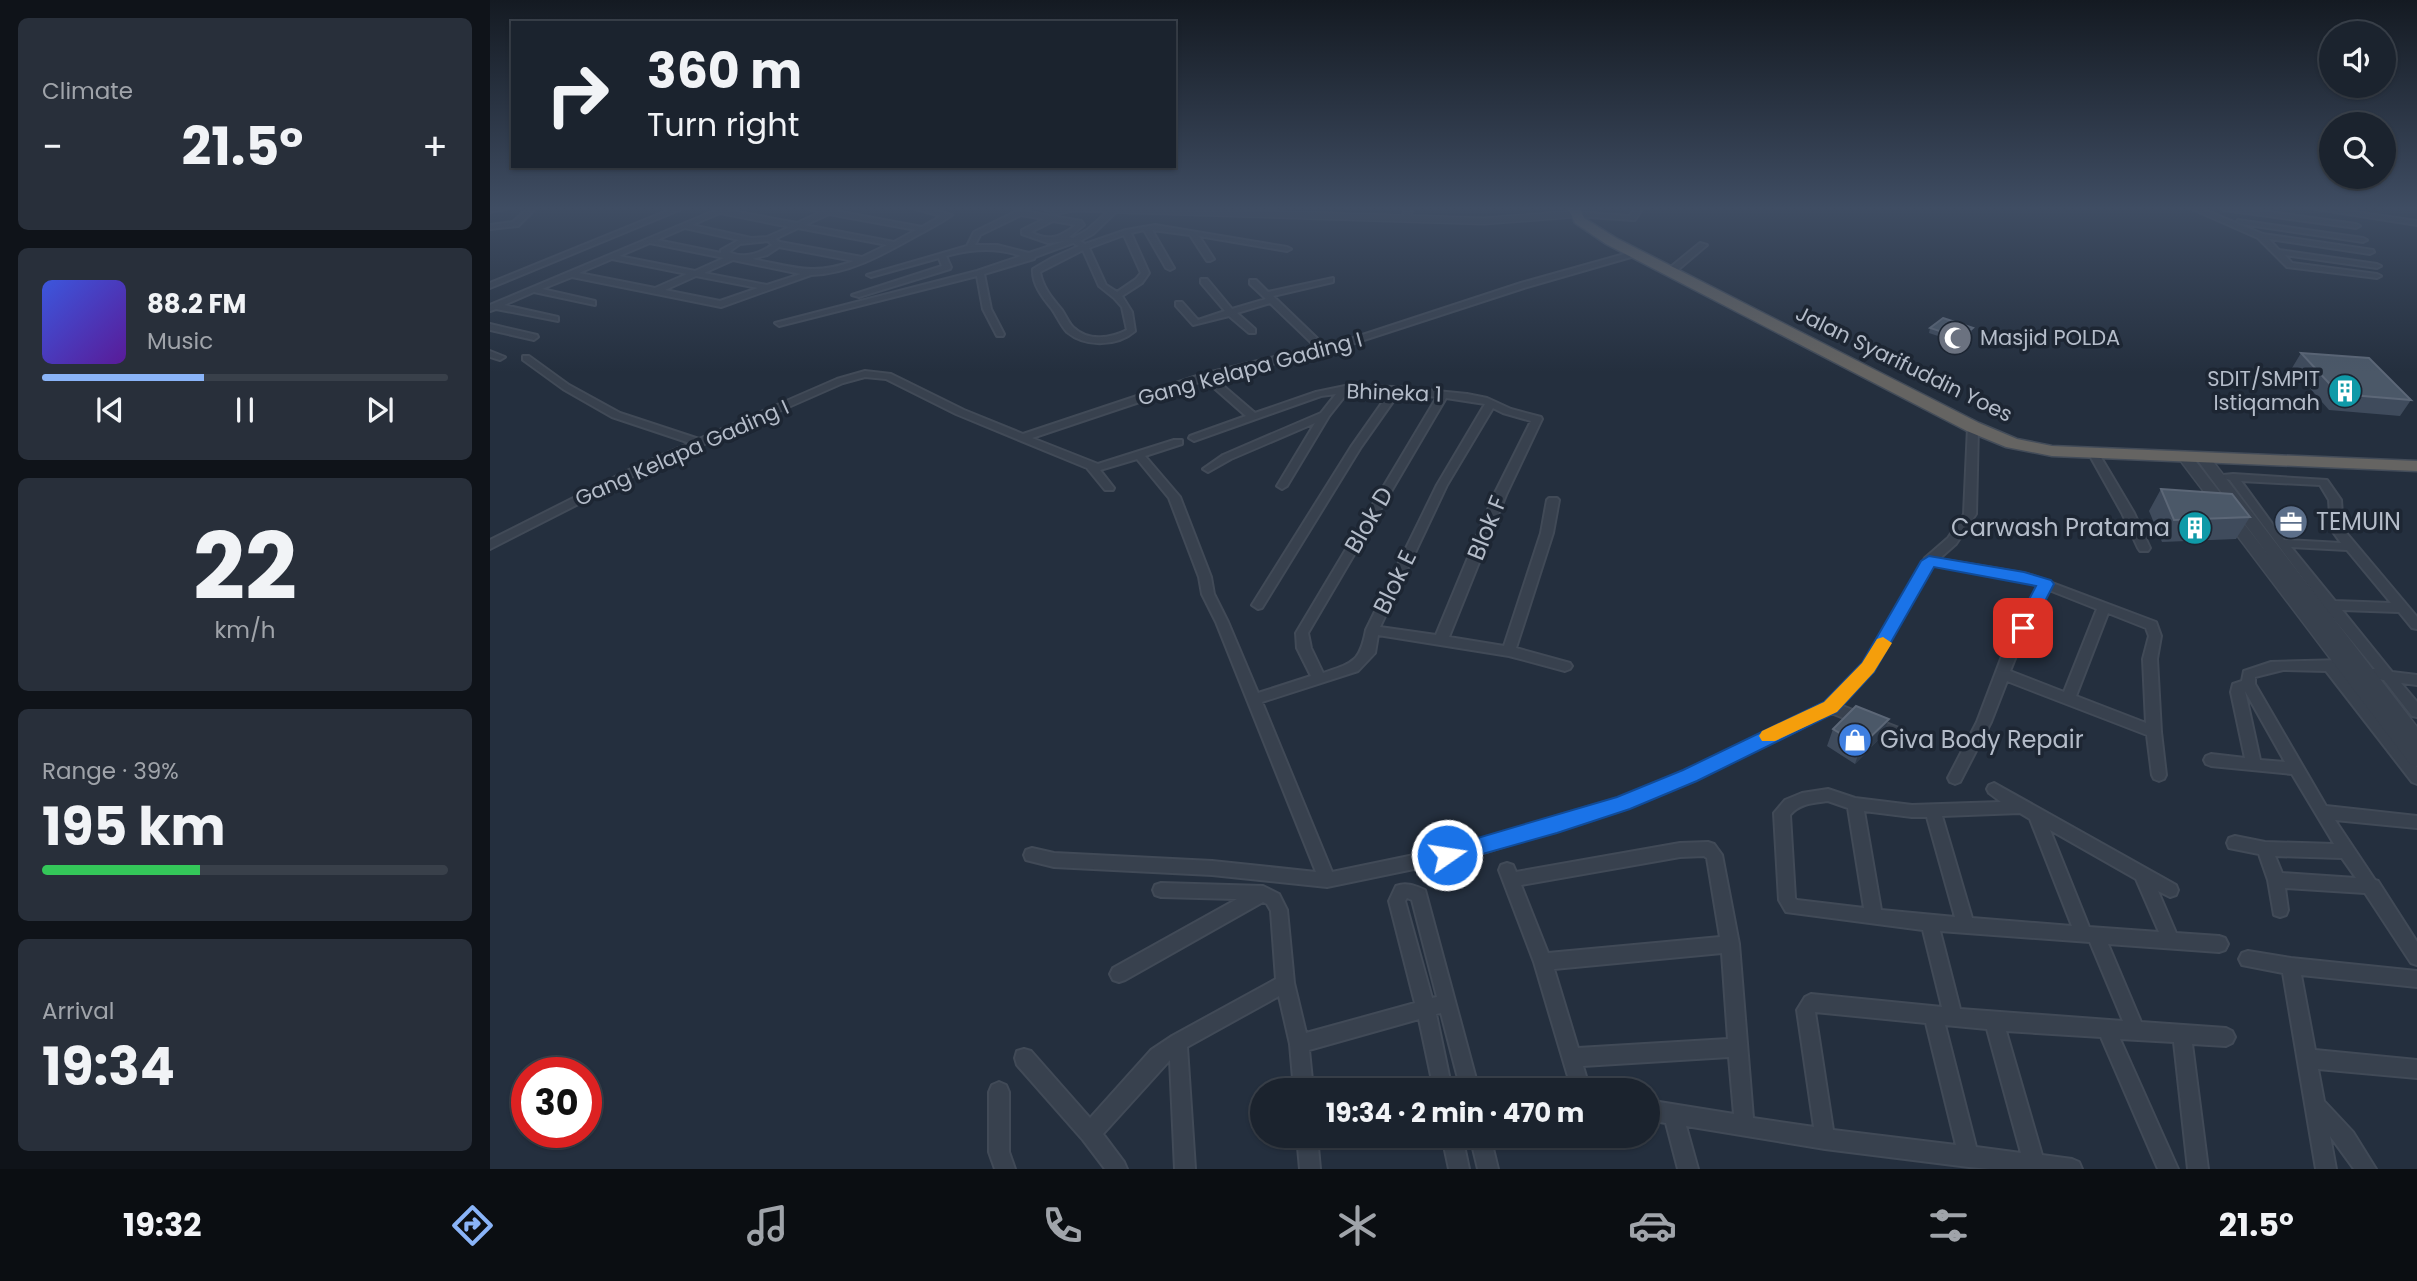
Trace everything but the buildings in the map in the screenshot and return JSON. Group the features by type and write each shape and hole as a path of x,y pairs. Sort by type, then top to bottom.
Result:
{"highway":[{"name":"Jalan Syarifuddin Yoes","path":"1653,263 1973,427 2033,448 2094,454 2417,466"}],"street":[{"path":"490,286 547,263"},
{"path":"493,307 598,263"},
{"path":"641,263 771,289"},
{"path":"656,291 721,263"},
{"path":"755,263 810,273 834,272 857,263"},
{"path":"871,275 915,263"},
{"path":"856,295 949,266 946,263"},
{"path":"779,323 1013,263"},
{"path":"1050,263 1036,271 1041,290 1062,312 1069,330 1093,341 1116,338 1131,331 1128,311 1117,296 1103,286 1093,263"},
{"path":"1117,296 1139,281 1145,273 1140,263"},
{"path":"1167,263 1170,268"},
{"name":"Gang Kelapa Gading I","path":"490,545 613,482 840,381 873,373 903,381 960,412 1023,438 1206,376 1324,350 1602,263"},
{"path":"1670,272 1682,263"},
{"path":"2287,263 2377,276"},
{"path":"2353,263 2377,266 2375,263"},
{"path":"571,274 720,304 771,289 810,273"},
{"path":"980,273 987,309 1000,334"},
{"path":"1179,304 1196,323 1330,280"},
{"path":"1204,281 1231,313 1252,331"},
{"path":"1253,282 1324,350"},
{"path":"533,290 592,303"},
{"path":"493,307 555,319"},
{"path":"490,327 534,337"},
{"path":"526,358 566,387 616,415 700,443"},
{"path":"1206,376 1252,418"},
{"path":"1282,486 1325,415 1345,389"},
{"name":"Bhineka 1","path":"1195,438 1319,394 1345,389 1396,390 1443,395 1491,403 1507,411 1537,419"},
{"path":"1258,605 1333,489 1356,447 1396,390"},
{"name":"Blok D","path":"1304,648 1303,633 1443,395"},
{"name":"Blok E","path":"1253,700 1353,668 1368,653 1372,630 1442,485 1491,403"},
{"path":"1208,469 1227,457 1325,415"},
{"name":"Blok F","path":"1441,639 1500,495 1537,419"},
{"path":"1031,855 1054,860 1212,868 1327,880 1467,851 1623,804 1690,775 1830,707 1868,668 1929,561 1952,541 1970,514 1973,427"},
{"path":"1023,438 1095,466 1140,456 1178,442"},
{"path":"2094,454 2128,513 2144,548"},
{"path":"1140,456 1174,497 1205,577 1208,594 1327,880"},
{"path":"2185,457 2231,517 2315,606 2391,677 2417,712"},
{"path":"2203,458 2225,477 2281,542 2348,669 2417,778"},
{"path":"1095,466 1109,488"},
{"path":"2225,477 2323,482 2335,500 2333,507 2337,529 2417,625"},
{"path":"2225,477 2248,518 2315,606 2348,669 2417,759"},
{"path":"1509,651 1547,533 1553,500"},
{"path":"2231,517 2248,518"},
{"path":"2281,542 2350,547"},
{"path":"1929,561 2024,577 2147,621 2154,630 2150,659 2159,775"},
{"path":"1955,778 1984,722 2011,651 2046,584"},
{"path":"2068,698 2104,606"},
{"path":"2315,606 2402,608"},
{"path":"1372,630 1509,651 1565,666"},
{"path":"1304,648 1320,680"},
{"path":"2417,680 2348,669 2278,667 2253,671 2247,678 2321,812 2417,957"},
{"path":"2348,669 2414,732"},
{"path":"2003,674 2154,732"},
{"path":"2248,684 2238,688 2238,692 2254,764"},
{"path":"1830,707 1894,732"},
{"path":"2211,760 2295,769"},
{"path":"1994,789 2037,817 2170,890"},
{"path":"2022,807 1890,810 1855,804 1828,795 1813,795 1790,804 1782,813 1787,900 1792,907 1930,923 1965,923 2219,944"},
{"path":"1855,804 1874,917"},
{"path":"1933,811 1965,923"},
{"path":"2321,812 2416,820"},
{"path":"2037,817 2136,1031"},
{"path":"2235,843 2265,849 2347,851"},
{"path":"1578,1078 1543,962 1510,875 1680,850 1708,849 1716,862 1730,944 1744,1125"},
{"path":"2265,849 2276,880 2280,910"},
{"path":"2143,876 2171,940"},
{"path":"2276,880 2372,887"},
{"path":"1161,890 1264,893 1273,899 1279,910 1285,983 1299,1044 1302,1078"},
{"path":"1440,1078 1426,1009 1397,901 1402,891 1419,895 1467,1078"},
{"path":"1119,974 1264,893"},
{"path":"1930,923 1943,1015 1969,1157"},
{"path":"1543,962 1730,944"},
{"path":"2248,959 2417,979"},
{"path":"2291,966 2326,1169"},
{"path":"1090,1133 1158,1057 1178,1042 1285,983"},
{"path":"1299,1044 1446,1003"},
{"path":"1825,1139 1806,1010 1809,1004 1994,1021 2226,1037"},
{"path":"1994,1021 2034,1164"},
{"path":"2107,1029 2168,1169"},
{"path":"2182,1034 2198,1169"},
{"path":"1178,1042 1185,1169"},
{"path":"1572,1058 1738,1047"},
{"path":"1024,1058 1090,1133 1117,1169"},
{"path":"2308,1059 2417,1069"},
{"path":"999,1092 999,1152 1005,1169"},
{"path":"2316,1107 2346,1139 2366,1169"},
{"path":"1660,1112 1825,1139 1969,1157 2001,1165 2034,1164 2072,1169"},
{"path":"1674,1115 1688,1169"},
{"path":"1308,1148 1310,1169"},
{"path":"1455,1148 1459,1169"},
{"path":"1483,1148 1488,1169"}],"slow traffic":[{"path":"1769,736 1830,707 1868,668 1883,643"}],"place":[{"name":"Masjid POLDA","path":"1955,338"},
{"name":"SDIT/SMPIT Istiqamah","path":"2345,391"},
{"name":"TEMUIN","path":"2291,522"},
{"name":"Carwash Pratama","path":"2195,528"},
{"name":"Giva Body Repair","path":"1855,740"}],"route":[{"path":"1447,855 1623,804 1690,775 1830,707 1868,668 1929,561 2024,577 2046,584 2023,628"}]}
